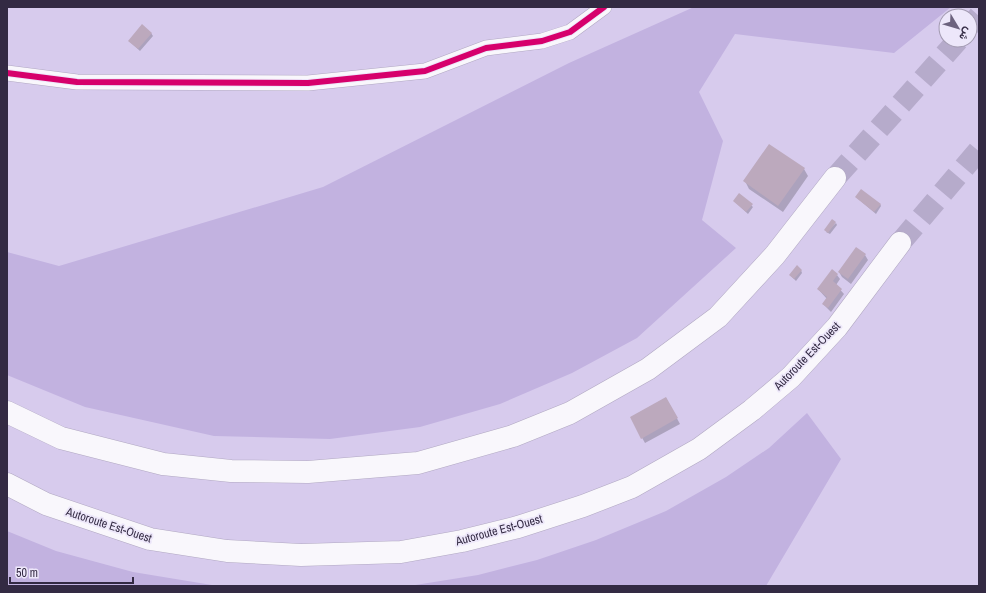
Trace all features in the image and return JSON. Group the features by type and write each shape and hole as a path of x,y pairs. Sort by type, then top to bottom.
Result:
{"highway":[{"path":"7,412 61,438 163,464 232,471 308,472 418,464 513,436 570,413 648,369 718,317 775,255 835,178"},
{"name":"Autoroute Est-Ouest","path":"7,484 46,504 150,539 226,551 301,555 401,552 462,541 518,527 583,506 632,487 698,449 752,410 791,377 837,327 900,243"}],"street":[{"path":"7,73 77,82 308,83 425,71 486,48 542,41 570,32 604,7"}],"shaded area":[{"path":"694,7 951,7 938,8 938,17 894,53 735,34 699,92 723,141 702,220 736,248 637,338 572,373 500,404 420,427 330,439 214,436 85,407 7,375 7,252 59,266 323,187 569,63"},
{"path":"807,413 841,459 766,586 409,586 478,575 537,560 596,540 666,511 726,477 769,448"},
{"path":"7,531 56,551 133,572 218,586 7,586"}],"building":[{"path":"142,24 152,33 138,49 128,41"},
{"path":"769,144 805,168 778,206 743,181"},
{"path":"861,189 881,204 874,212 855,197"},
{"path":"739,193 753,204 746,212 733,201"},
{"path":"832,219 836,222 828,233 824,230"},
{"path":"856,247 866,254 848,279 838,272"},
{"path":"797,265 802,270 794,279 789,275"},
{"path":"832,269 838,274 833,281 842,289 828,308 822,304 827,297 817,289"},
{"path":"666,397 678,418 641,439 630,417"}],"tunnel":[{"path":"835,178 951,48"},
{"path":"900,243 979,150"}],"cycle path":[{"path":"7,73 77,82 308,83 425,71 486,48 542,41 570,32 604,7"}]}
